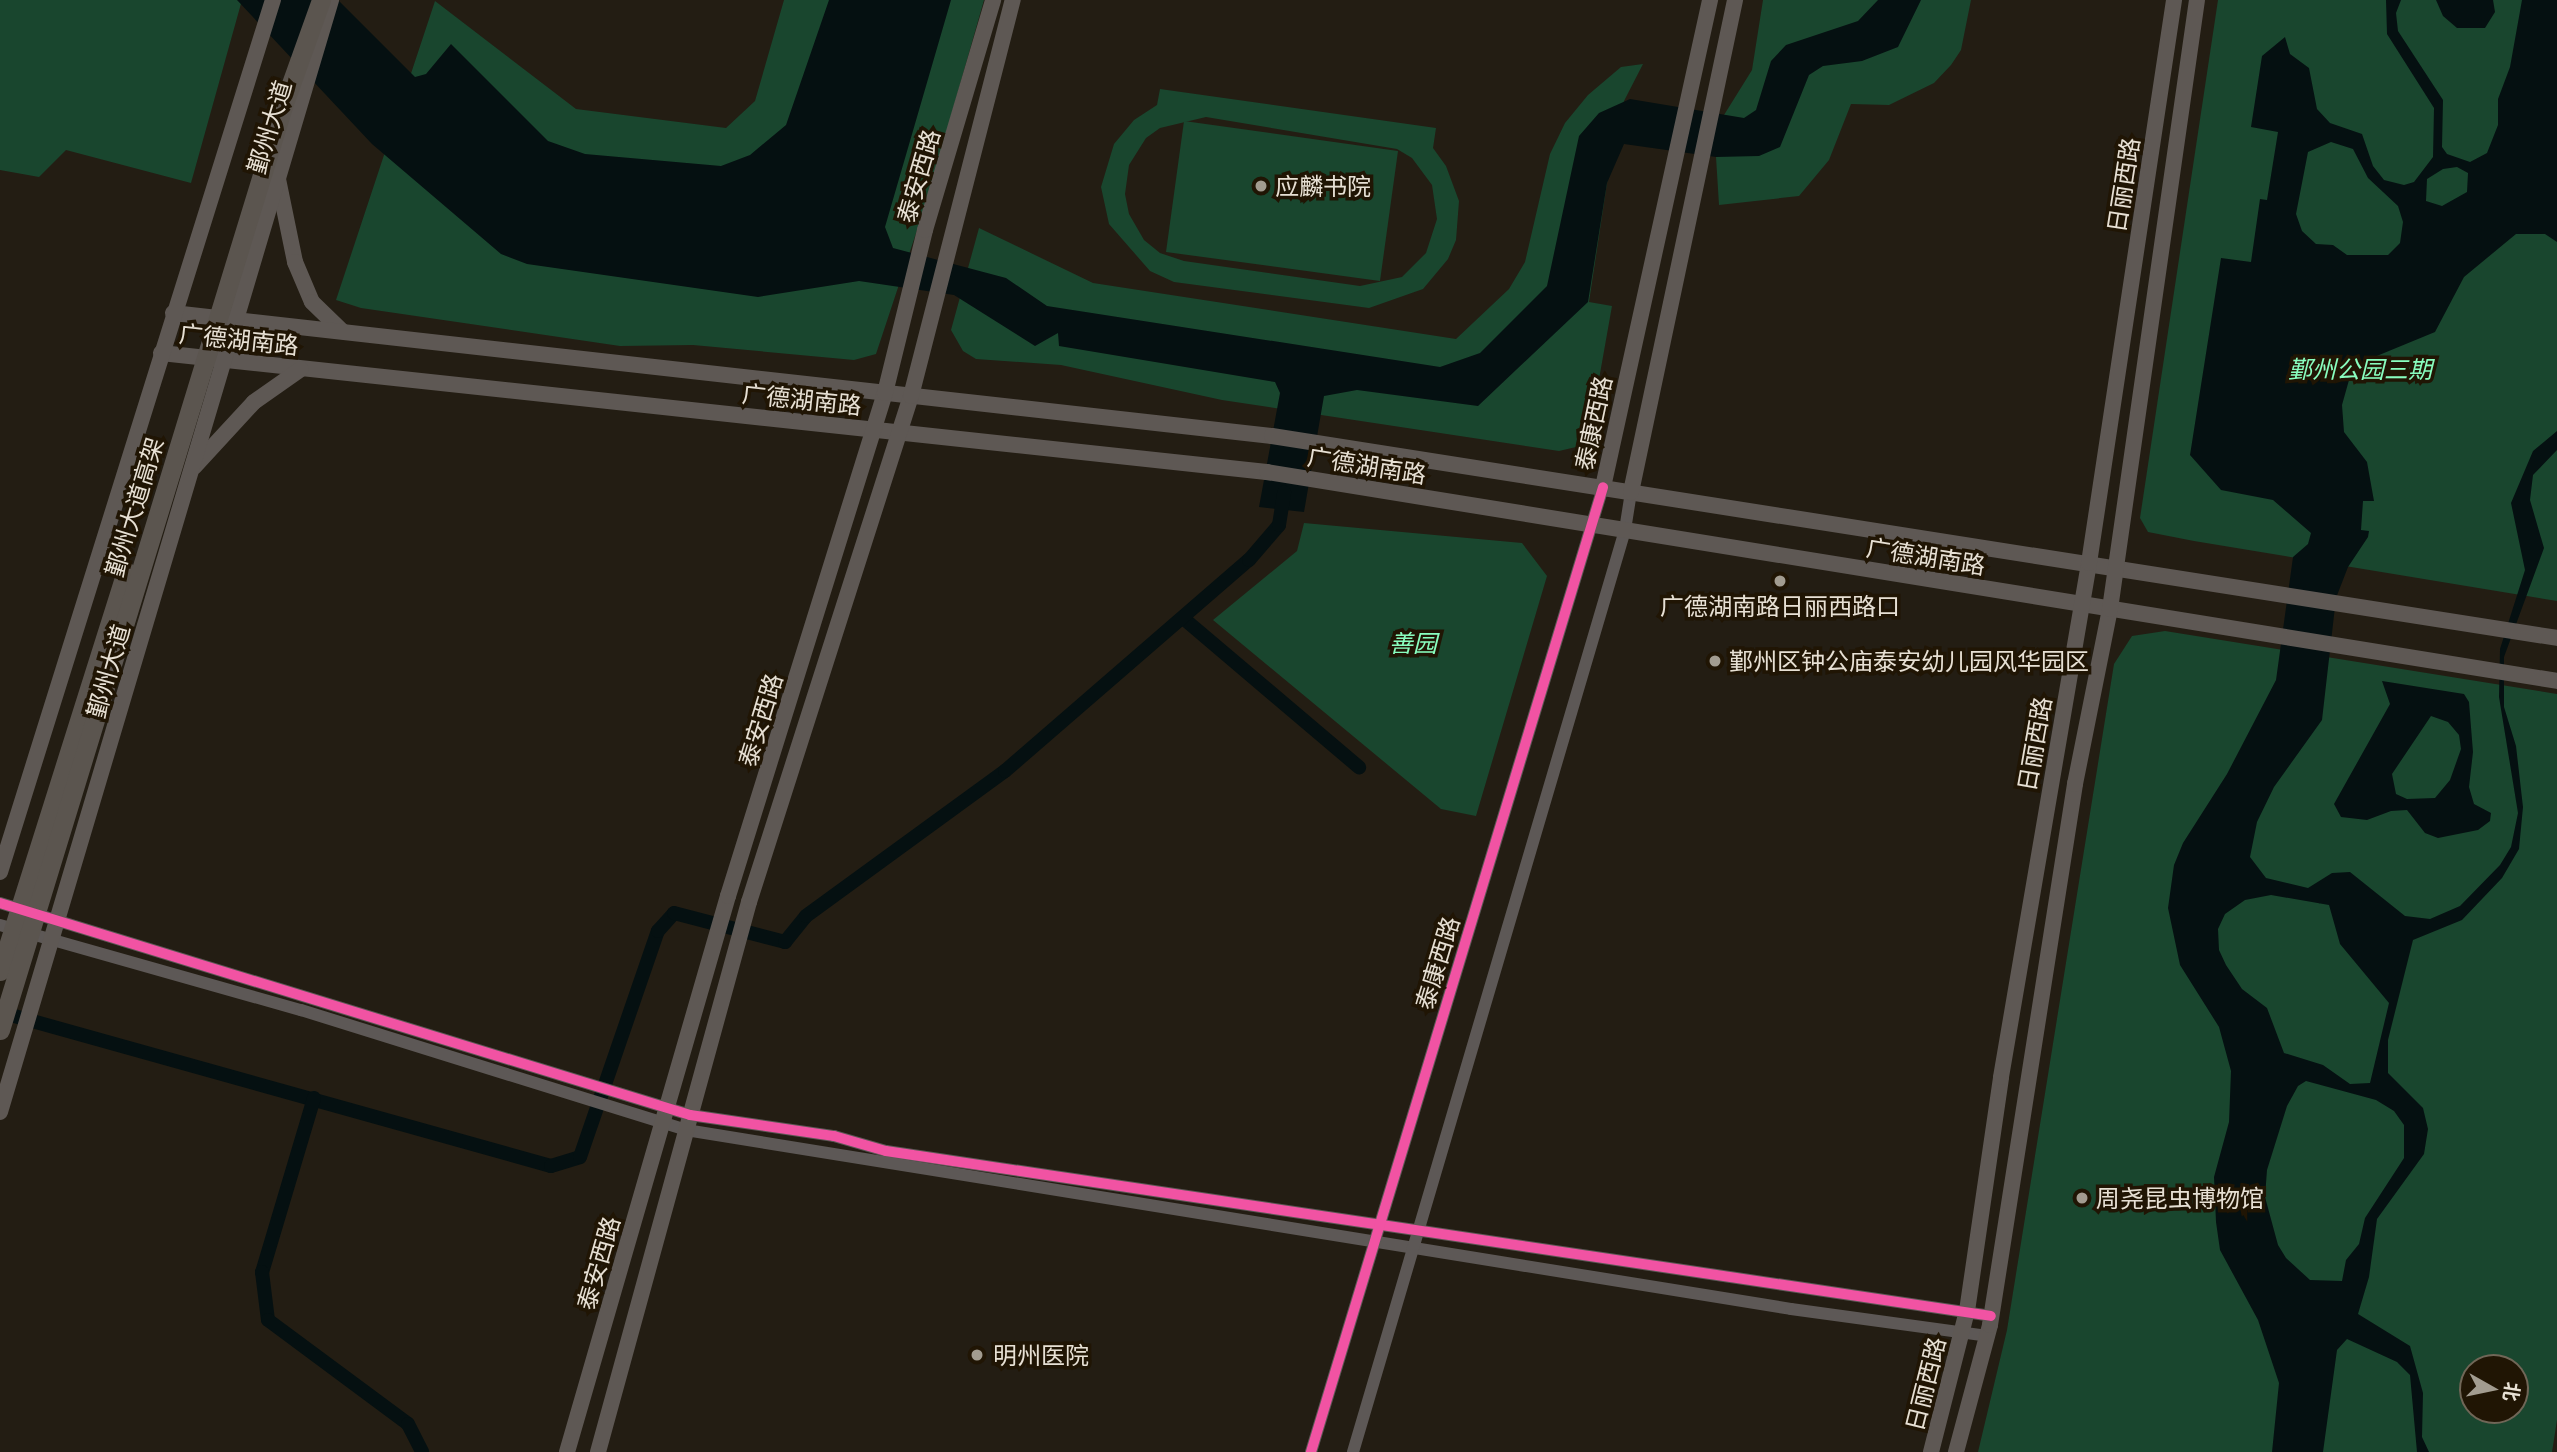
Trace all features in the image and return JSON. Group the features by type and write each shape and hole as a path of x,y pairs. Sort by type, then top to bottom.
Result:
{"highway":[{"name":"鄞州大道高架","path":"0,971 308,0"},
{"name":"鄞州大道高架","path":"0,1030 283,106 321,0"}],"main road":[{"name":"鄞州大道","path":"0,872 273,0"},
{"name":"鄞州大道","path":"0,1112 331,0"},
{"name":"泰安西路","path":"567,1452 728,896 885,393 923,240 993,0"},
{"name":"泰安西路","path":"598,1452 749,902 911,396 949,237 1013,0"},
{"name":"泰康西路","path":"1603,487 1676,169 1710,0"},
{"name":"泰康西路","path":"1631,492 1735,0"},
{"name":"日丽西路","path":"1931,1452 1967,1311 2001,1077 2089,563 2174,0"},
{"path":"2179,0 2197,1"},
{"name":"日丽西路","path":"1956,1452 1991,1316 2075,783 2116,567 2197,1"},
{"path":"278,177 299,272 312,302 342,331"},
{"name":"广德湖南路","path":"173,313 1272,436 2557,638"},
{"name":"广德湖南路","path":"161,353 1267,472 2557,681"},
{"path":"190,471 254,402 301,369"}],"street":[{"name":"泰康西路","path":"1311,1452 1594,525 1603,487"},
{"name":"泰康西路","path":"1353,1452 1625,530 1631,492"},
{"path":"0,903 688,1122 1791,1309 1987,1336"},
{"path":"0,925 301,1010 627,1112 664,1115"},
{"path":"688,1122 834,1136 886,1151 1991,1316"}],"green space":[{"path":"0,0 242,0 191,183 66,150 39,177 0,170"},
{"path":"784,0 984,0 928,197 876,354 854,360 693,345 620,346 361,308 336,300 435,1 576,109 726,128 755,101"},
{"path":"1763,0 1971,0 1961,50 1951,65 1934,83 1889,105 1851,104 1829,160 1799,196 1719,205 1716,157 1724,115 1752,70"},
{"name":"鄞州公园三期","path":"2218,0 2557,0 2557,601 2148,532 2140,518"},
{"path":"1643,64 1624,101 1607,183 1589,302 1612,306 1593,413 1576,447 1559,451 1222,400 1061,365 976,359 963,351 951,330 979,228 1093,283 1456,339 1509,289 1525,262 1550,154 1565,123 1588,95 1621,67"},
{"path":"1160,89 1436,128 1433,148 1446,166 1459,201 1456,240 1448,259 1423,289 1369,308 1174,282 1150,271 1109,224 1101,187 1114,144 1134,120 1157,105","holes":["1206,117 1397,149 1412,158 1432,185 1437,219 1426,253 1402,277 1360,286 1184,261 1160,253 1144,240 1129,214 1125,194 1129,165 1146,138 1160,128"]},
{"path":"1184,121 1398,151 1380,281 1166,252"},
{"name":"善园","path":"1304,523 1522,543 1547,576 1476,816 1441,809 1213,620 1297,551"},
{"path":"2165,631 2557,694 2557,1420 2552,1452 1978,1452 2007,1330 2114,664 2132,636"}],"shaded area":[{"path":"237,0 338,0 415,77 426,74 451,44 548,141 585,154 721,166 750,155 786,125 829,0 951,0 885,227 893,248 1006,278 1047,306 1440,367 1480,353 1547,286 1579,136 1599,113 1630,99 1744,118 1756,110 1771,61 1786,45 1858,21 1878,0 1921,0 1898,47 1862,61 1823,66 1809,75 1780,147 1759,156 1716,157 1624,144 1607,183 1588,302 1478,406 1357,390 1324,396 1304,512 1259,507 1280,393 1275,382 1059,346 1058,333 1035,346 954,295 859,281 758,297 527,264 501,254 372,144"},
{"path":"2386,0 2401,0 2396,13 2398,31 2443,100 2442,147 2447,154 2470,162 2487,153 2498,125 2498,99 2510,67 2522,0 2557,0 2557,242 2545,234 2516,234 2464,277 2435,332 2367,360 2349,380 2342,405 2344,432 2367,462 2374,501 2363,501 2361,530 2369,531 2368,537 2348,567 2336,598 2322,720 2274,787 2257,822 2250,857 2266,878 2308,888 2332,873 2350,872 2405,916 2430,919 2460,906 2500,865 2511,847 2518,813 2499,697 2500,649 2525,570 2511,503 2533,451 2557,431 2557,450 2533,475 2530,500 2544,548 2504,657 2504,707 2516,746 2523,807 2519,849 2502,878 2462,920 2413,940 2388,1040 2388,1073 2423,1108 2428,1129 2424,1154 2377,1219 2369,1277 2358,1314 2410,1346 2423,1393 2422,1437 2429,1452 2417,1452 2410,1375 2397,1362 2347,1339 2337,1350 2323,1452 2272,1452 2279,1383 2258,1320 2220,1250 2216,1222 2214,1177 2229,1122 2231,1071 2219,1027 2180,965 2168,908 2174,865 2183,843 2227,774 2276,680 2293,557 2308,544 2311,533 2273,500 2221,490 2190,455 2221,258 2251,262 2260,199 2267,200 2278,132 2251,127 2262,56 2285,37 2290,54 2309,68 2317,109 2330,123 2362,134 2373,166 2384,180 2404,185 2414,182 2433,157 2434,108 2387,34","holes":["2331,142 2353,149 2368,178 2398,206 2403,222 2400,243 2388,255 2347,255 2333,245 2316,244 2302,231 2296,214 2308,152","2457,167 2468,173 2467,192 2442,206 2426,201 2427,179 2443,169","2271,895 2329,905 2340,944 2389,1003 2370,1083 2350,1084 2323,1065 2284,1053 2267,1008 2242,989 2219,950 2218,929 2225,914 2245,900","2306,1081 2376,1100 2394,1111 2404,1125 2404,1158 2365,1218 2359,1244 2346,1260 2342,1281 2310,1280 2286,1258 2278,1245 2265,1197 2267,1170 2287,1106 2298,1086"]},
{"path":"2436,0 2493,0 2495,12 2485,28 2457,28 2443,16"},
{"path":"2382,681 2464,694 2469,702 2473,752 2469,787 2474,804 2491,813 2490,821 2478,830 2438,838 2425,833 2407,810 2391,811 2367,820 2341,817 2334,804 2390,704","holes":["2431,716 2448,722 2459,735 2461,749 2450,780 2435,798 2407,799 2396,794 2392,774"]}],"waterway":[{"path":"0,1012 551,1166 580,1157 658,931 674,913 785,942 806,916 1005,771 1249,560 1279,525 1284,492"},
{"path":"1183,618 1359,767"},
{"path":"314,1098 262,1272 268,1320 408,1424 422,1452"}],"cycle path":[{"path":"1311,1452 1603,487"},
{"path":"0,903 690,1115 834,1136 886,1151 1991,1316"}],"place":[{"name":"应麟书院","path":"1261,186"},
{"name":"广德湖南路日丽西路口","path":"1780,581"},
{"name":"鄞州区钟公庙泰安幼儿园风华园区","path":"1715,661"},
{"name":"周尧昆虫博物馆","path":"2082,1198"},
{"name":"明州医院","path":"977,1355"}]}
